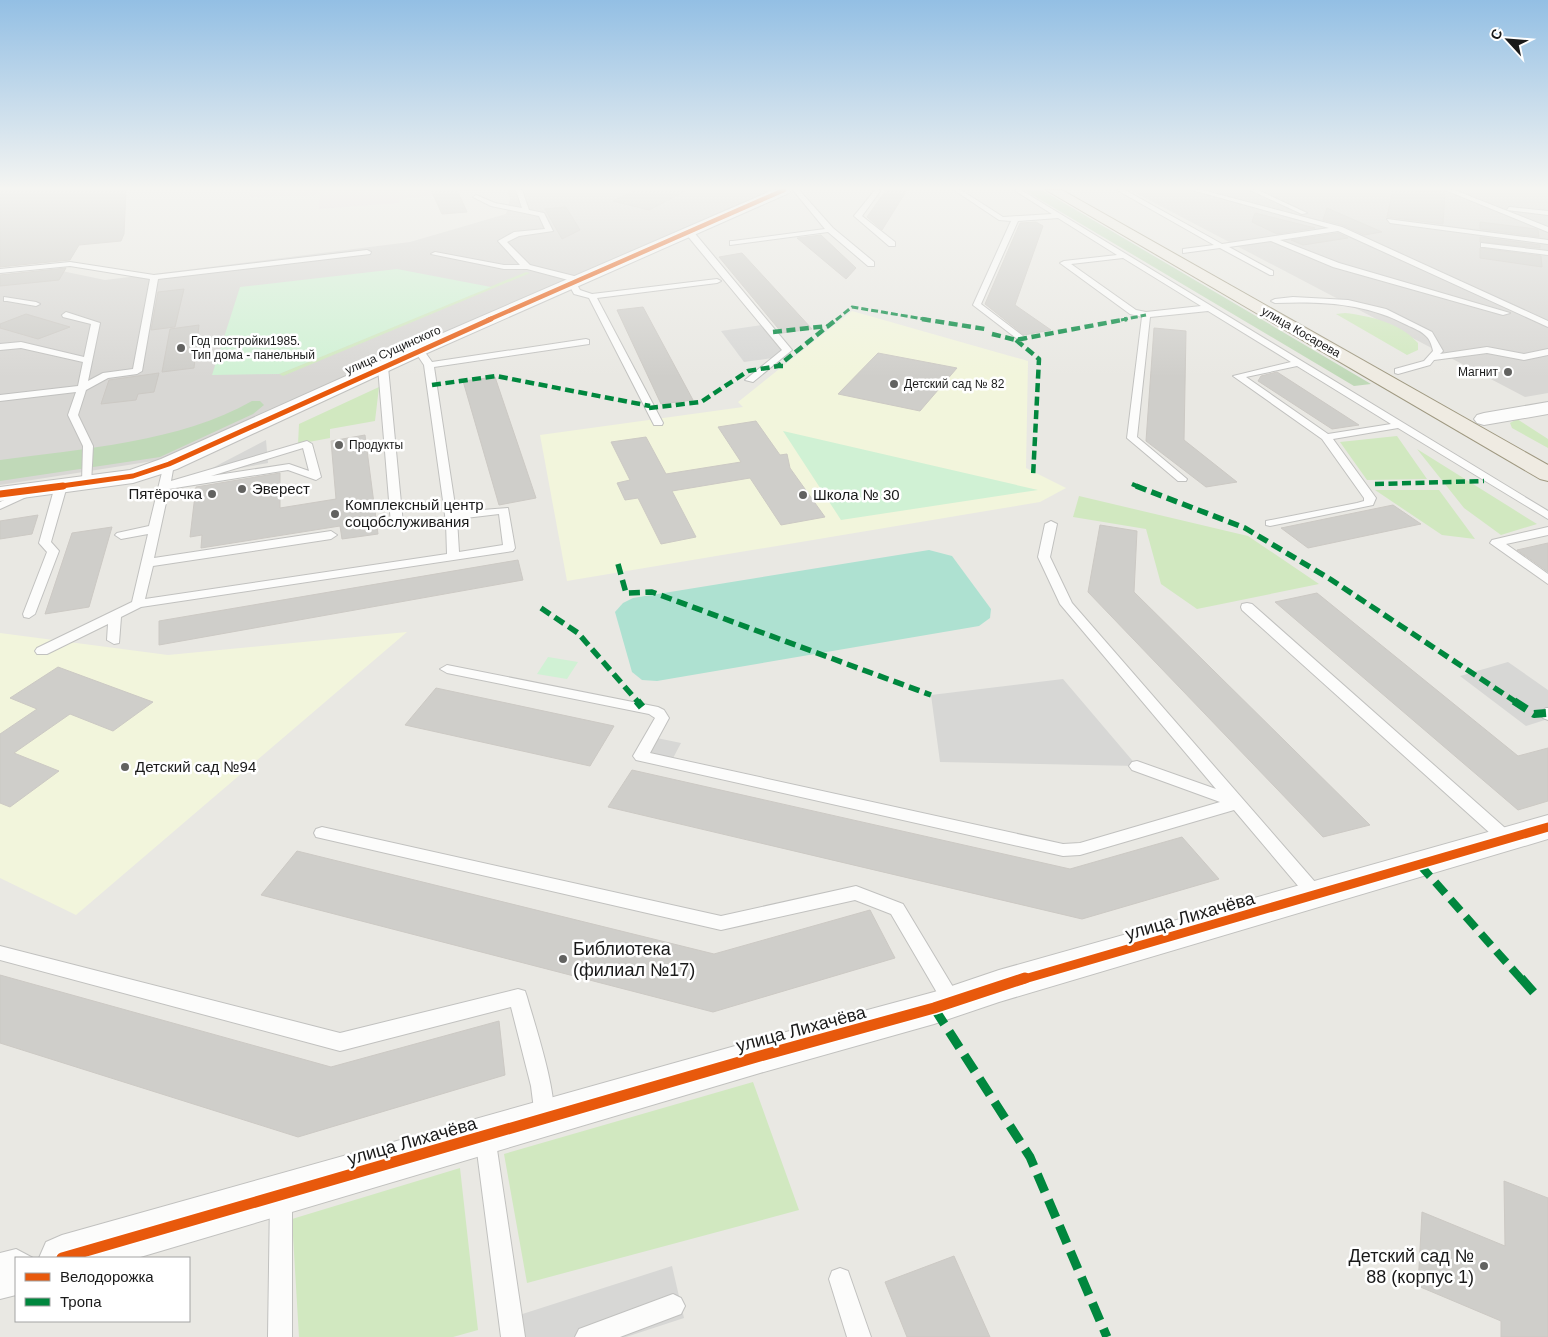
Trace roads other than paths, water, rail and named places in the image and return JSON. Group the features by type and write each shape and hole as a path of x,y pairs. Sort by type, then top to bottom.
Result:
{"main road":[{"name":"улица Косарева","path":"1162,252 1548,474"},
{"name":"улица Косарева","path":"1188,252 1548,456"},
{"path":"1461,424 1484,419"}],"street":[{"name":"улица Сущинского","path":"0,494 133,476 169,464 419,350 642,252"},
{"path":"1484,419 1546,409"},
{"name":"улица Лихачёва","path":"65,1257 953,1002 998,986 1534,835"},
{"path":"0,1276 15,1272"}],"lane":[{"path":"0,271 70,264 154,277 364,252"},
{"path":"513,252 527,267"},
{"path":"706,252 787,350 750,380"},
{"path":"857,252 871,264"},
{"path":"999,252 977,304 1023,339"},
{"path":"1119,252 1548,516"},
{"path":"1234,252 1270,273"},
{"path":"1305,252 1336,265 1548,324"},
{"path":"1392,252 1548,324"},
{"path":"435,254 504,267 527,267 576,281 577,292 592,296 717,281"},
{"path":"1125,256 1064,262 1133,312 1146,316 1209,308"},
{"path":"0,398 82,388 106,375 137,371 154,277"},
{"path":"592,296 658,423"},
{"path":"1275,301 1300,299 1353,302 1382,309 1407,320 1432,335 1438,351 1432,358 1427,362 1398,371"},
{"path":"2,300 36,304"},
{"path":"66,315 96,323 82,388 73,415 88,446 88,482"},
{"path":"1146,316 1132,438 1182,479"},
{"path":"429,365 586,342"},
{"path":"0,347 21,346 87,360"},
{"path":"419,350 429,365 451,516 453,556"},
{"path":"1432,358 1487,350 1524,356 1548,352"},
{"path":"1270,523 1369,502 1370,498 1326,437 1238,376 1299,363"},
{"path":"383,367 397,524"},
{"path":"1326,437 1401,425"},
{"path":"308,444 316,477 289,468 164,486 308,444"},
{"path":"138,604 169,464"},
{"path":"29,614 53,551 45,543 62,486"},
{"path":"0,506 35,490"},
{"path":"42,651 138,604 509,548 504,510 451,516"},
{"path":"1051,524 1044,557 1066,604 1316,895"},
{"path":"121,535 154,529"},
{"path":"1548,532 1496,543 1548,580"},
{"path":"147,563 331,535"},
{"path":"1248,607 1534,835"},
{"path":"114,640 115,616"},
{"path":"447,669 653,710 659,713 662,718 641,756 1063,850 1080,849 1237,803"},
{"path":"1137,766 1237,803"},
{"path":"322,833 721,923 856,893 897,910 953,1002"},
{"path":"0,953 340,1042 518,997 541,1086 545,1118"},
{"path":"485,1136 513,1337"},
{"path":"280,1195 280,1337"},
{"path":"840,1279 859,1337"},
{"path":"587,1337 673,1306"}],"place":[{"name":"Год постройки1985. Тип дома - панельный","path":"181,348"},
{"name":"Магнит","path":"1508,372"},
{"name":"Детский сад № 82","path":"894,384"},
{"name":"Продукты","path":"339,445"},
{"name":"Эверест","path":"242,489"},
{"name":"Пятёрочка","path":"212,494"},
{"name":"Школа № 30","path":"803,495"},
{"name":"Комплексный центр соцобслуживания","path":"335,514"},
{"name":"Детский сад №94","path":"125,767"},
{"name":"Библиотека (филиал №17)","path":"563,959"},
{"name":"Детский сад № 88 (корпус 1)","path":"1484,1266"}]}
